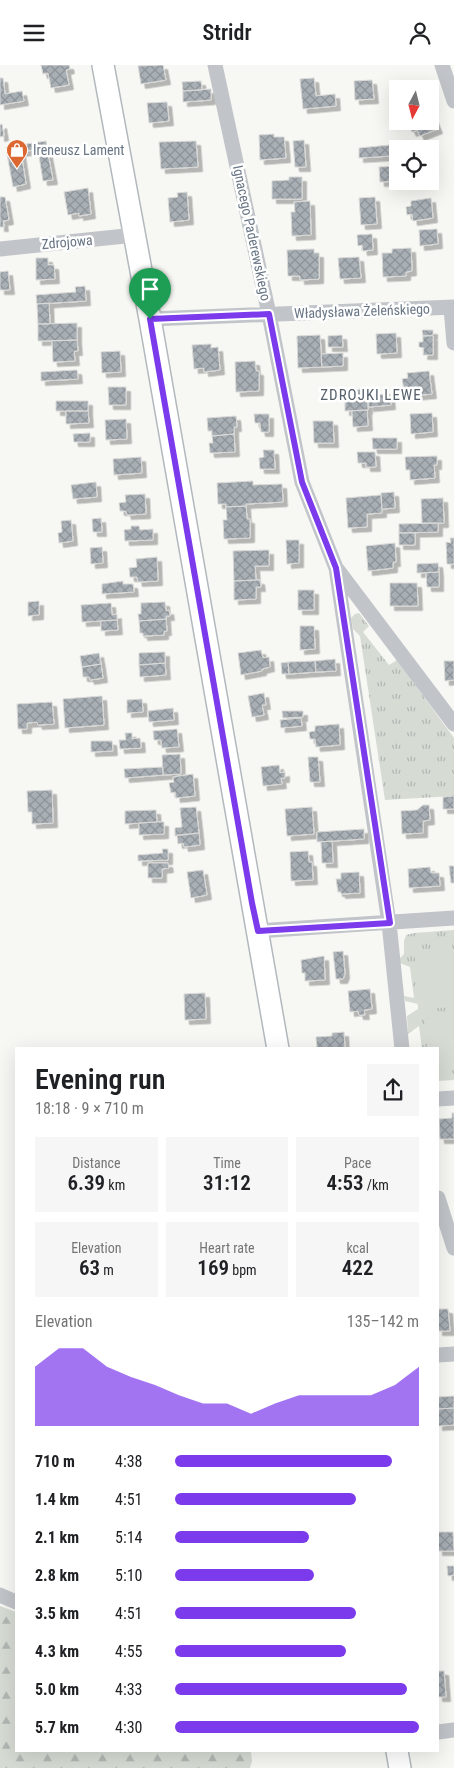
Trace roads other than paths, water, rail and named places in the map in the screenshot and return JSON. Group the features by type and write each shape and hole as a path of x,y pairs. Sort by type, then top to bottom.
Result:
{"street":[{"path":"103,65 150,319 278,1047"},
{"name":"Ignacego Paderewskiego","path":"215,65 269,314 302,482 336,568 390,923 402,1047"},
{"path":"442,65 454,101"},
{"name":"Zdrojowa","path":"0,249 134,235"},
{"path":"453,307 454,343"},
{"name":"Władysława Żeleńskiego","path":"150,319 453,307"},
{"path":"336,568 454,724"},
{"path":"258,931 454,918"},
{"path":"439,1099 454,1098"},
{"path":"439,1202 454,1248"},
{"path":"439,1355 454,1354"},
{"path":"0,1595 15,1602"},
{"path":"439,1732 454,1730"},
{"path":"397,1752 400,1768"}],"place":[{"name":"Ireneusz Lament","path":"17,169"}],"district":[{"name":"ZDROJKI LEWE","path":"371,395"}]}
